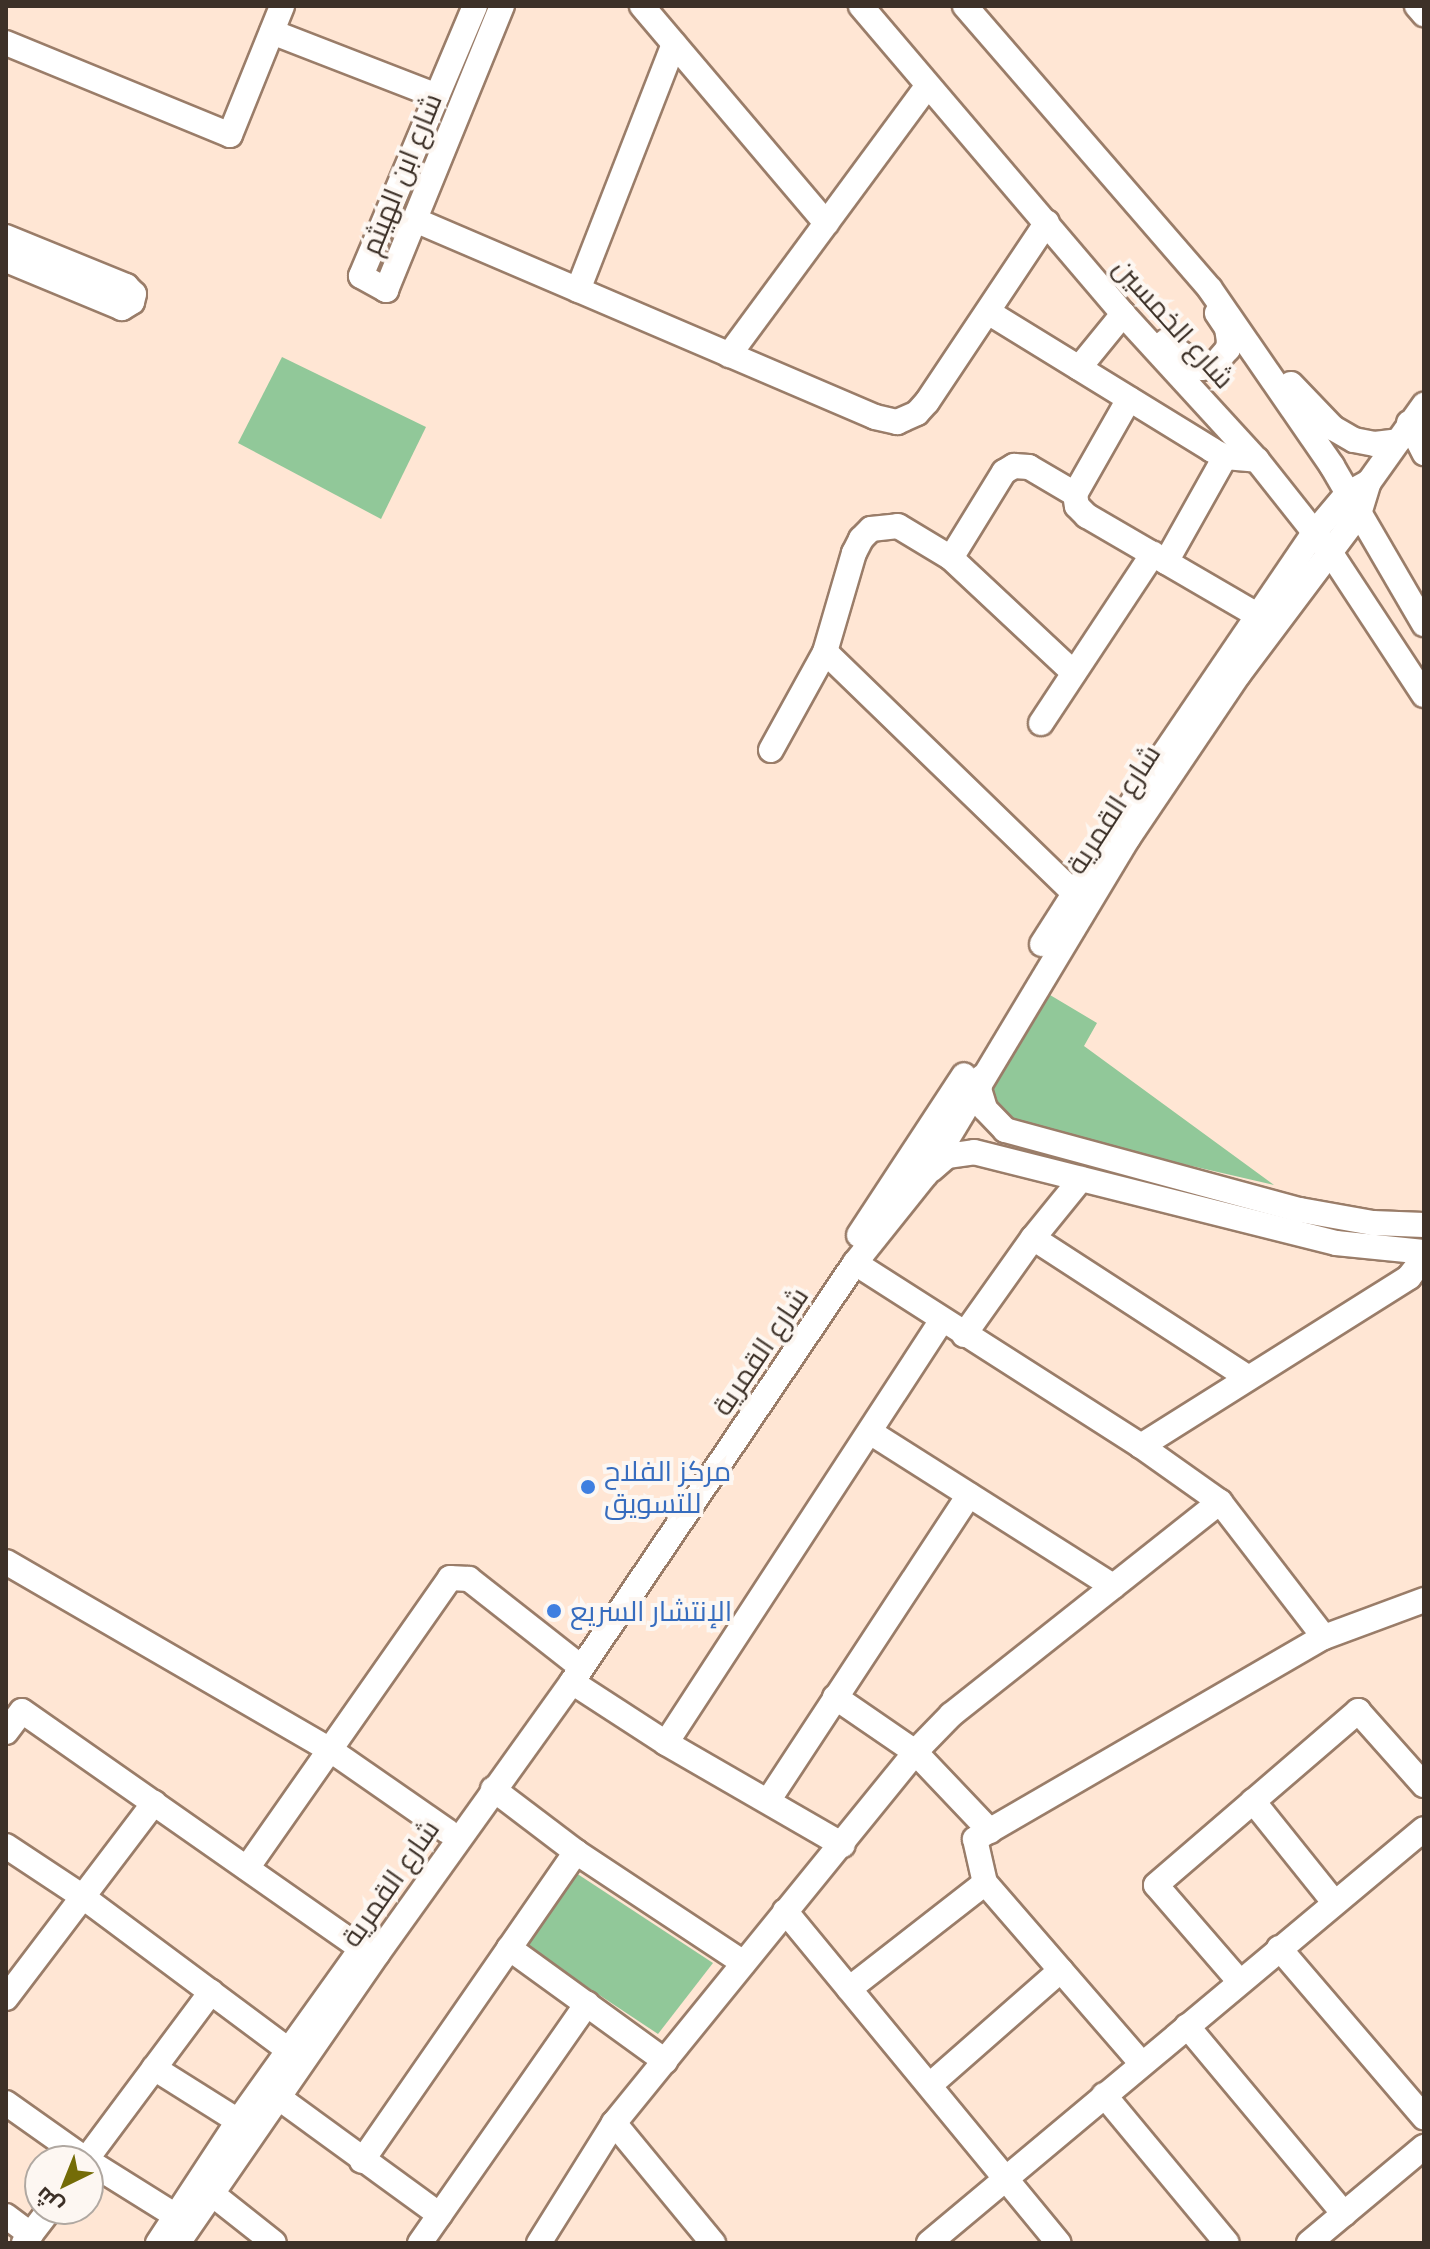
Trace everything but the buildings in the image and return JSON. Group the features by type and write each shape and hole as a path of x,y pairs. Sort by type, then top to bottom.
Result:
{"street":[{"path":"6,43 230,135 282,6"},
{"name":"شارع ابن الهيثم","path":"475,6 361,276 386,290 502,6"},
{"path":"642,6 826,223"},
{"name":"شارع الخمسين","path":"861,6 1117,306 1257,460 1330,552 1424,695"},
{"name":"شارع الخمسين","path":"965,6 1171,243 1242,333 1332,466 1424,624"},
{"path":"1417,6 1424,14"},
{"path":"272,32 437,96"},
{"path":"578,290 674,44"},
{"path":"729,355 927,86"},
{"path":"415,220 875,417 897,422 917,413 927,402 1047,222"},
{"path":"6,237 126,286 134,294 132,302 122,308 6,260"},
{"path":"1079,368 1117,306 1202,368 1213,366 1223,357 1228,349 1227,328 1171,243"},
{"path":"988,312 1225,457 1257,460"},
{"path":"1242,333 1333,428 1354,440 1375,444 1410,423 1424,453"},
{"path":"1129,399 1075,494 1077,506 1087,516 1257,615"},
{"name":"شارع القمرية","path":"178,2243 855,1263 926,1174 983,1074 1128,838 1238,675 1330,552 1353,504 1410,423"},
{"path":"1041,723 1159,558 1225,457"},
{"path":"951,558 1004,472 1014,466 1029,467 1075,494"},
{"path":"158,2243 288,2050 447,1831 572,1671 922,1141 1073,892 1257,615 1314,533 1353,504"},
{"path":"771,750 825,652 854,553 871,529 898,526 951,558 1074,673"},
{"path":"825,652 1073,892"},
{"path":"983,1074 979,1089 985,1109 1005,1130 1300,1210 1373,1223 1424,1225"},
{"path":"926,1174 947,1156 974,1152 1336,1243 1424,1252"},
{"path":"964,1335 1033,1238 1081,1179"},
{"path":"1033,1238 1247,1377"},
{"path":"1141,1446 1247,1377 1419,1276 1383,1249"},
{"path":"855,1263 1141,1446 1220,1502 1324,1637"},
{"path":"666,1743 942,1320"},
{"path":"870,1432 1113,1586"},
{"path":"768,1801 969,1495"},
{"path":"539,2243 614,2123 785,1911 843,1845 915,1752 951,1715 1220,1502"},
{"path":"6,1562 329,1749 447,1831"},
{"path":"247,1868 450,1578 469,1579 572,1671 666,1743 843,1845"},
{"path":"1142,2064 985,1883 975,1839 1324,1637 1424,1600"},
{"path":"835,1697 915,1752 990,1831"},
{"path":"6,1732 14,1706 362,1949"},
{"path":"1240,1982 1156,1885 1358,1711 1424,1785"},
{"path":"493,1789 576,1852 744,1963"},
{"path":"1253,1801 1334,1902"},
{"path":"6,1998 154,1803"},
{"path":"929,2243 1424,1829"},
{"path":"6,1846 83,1897 288,2050"},
{"path":"362,2161 576,1852"},
{"path":"849,1989 985,1883"},
{"path":"785,1911 1059,2243"},
{"path":"509,1948 665,2061"},
{"path":"1279,1948 1424,2117"},
{"path":"930,2085 1061,1970"},
{"path":"99,2145 211,1992"},
{"path":"420,2243 587,2004"},
{"path":"1187,2026 1344,2214"},
{"path":"154,2068 238,2121"},
{"path":"1104,2095 1227,2243"},
{"path":"278,2097 440,2215"},
{"path":"6,2103 65,2145"},
{"path":"614,2123 713,2243"},
{"path":"1309,2243 1424,2147"},
{"path":"104,2172 176,2216"},
{"path":"211,2193 274,2243"},
{"path":"6,2216 28,2239"}],"green space":[{"path":"282,357 426,427 381,519 238,443"},
{"path":"1045,992 1097,1023 1084,1046 1274,1185 1010,1124 998,1112 991,1091 999,1062"},
{"path":"576,1873 713,1963 658,2034 527,1947"}],"place":[{"name":"مركز الفلاح للتسويق","path":"588,1487"},
{"name":"الإنتشار السريع","path":"554,1611"}]}
